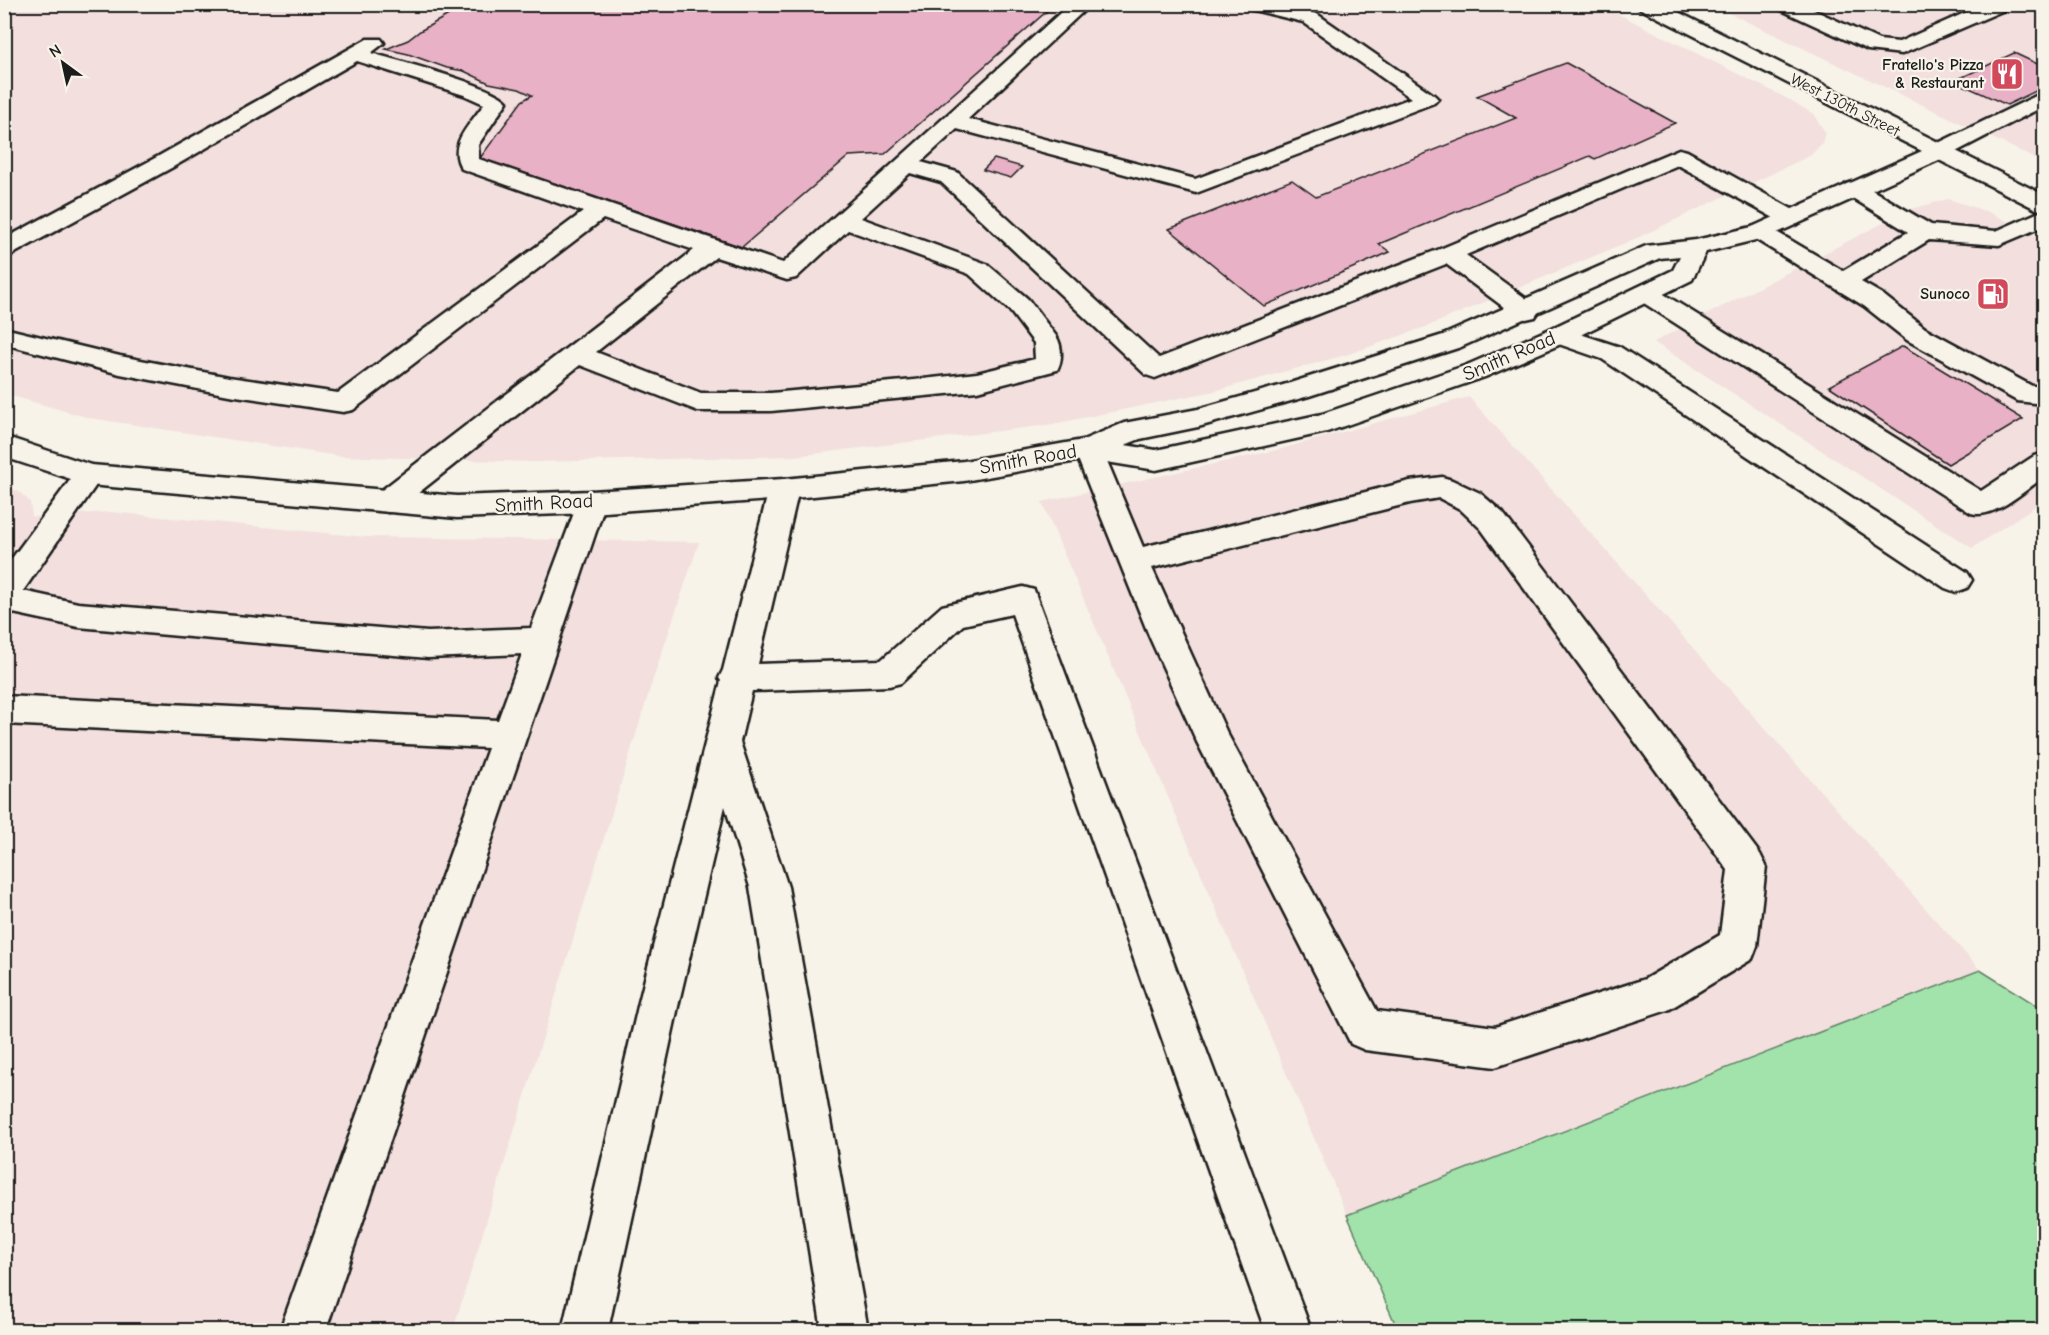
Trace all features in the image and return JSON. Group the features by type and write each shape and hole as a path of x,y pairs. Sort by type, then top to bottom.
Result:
{"main road":[{"path":"355,54 471,91 496,102 467,145 466,157 470,164 787,273 1082,4"},
{"path":"954,122 1196,186 1427,99 1310,18 1252,4"},
{"name":"West 130th Street","path":"1646,4 2044,204"},
{"path":"1784,4 1875,46 1902,48 2002,4"},
{"path":"1809,16 1837,4"},
{"path":"4,249 165,162 381,39"},
{"name":"Smith Road","path":"4,446 89,475 457,507 591,502 784,489 964,471 1088,449 1134,430 1198,418 1299,390 1452,341 1655,251 1696,247 1760,232 1938,152 2044,98"},
{"path":"906,165 949,177 1155,369 1449,254 1679,156 1791,218"},
{"path":"1854,189 1925,232 1998,238 2044,217"},
{"path":"4,336 120,365 229,386 343,403 600,210"},
{"path":"577,354 698,402 771,402 890,392 977,382 1048,364 1047,342 1019,305 978,269 846,221"},
{"path":"1760,232 1873,300 1916,333 2027,395 2044,395"},
{"path":"1842,282 1925,232"},
{"name":"Smith Road","path":"1088,449 1155,460 1327,422 1476,371 1559,335 1683,275 1696,247"},
{"path":"388,501 712,248"},
{"path":"1449,254 1526,310"},
{"path":"1645,293 1981,505 2044,463"},
{"path":"1559,335 1611,354 1956,580"},
{"path":"1088,449 1134,561 1194,700 1292,894 1365,1030 1495,1047 1654,996 1738,946 1747,866 1492,521 1470,501 1442,487 1410,492 1134,561"},
{"path":"4,594 89,475"},
{"path":"585,1330 658,1002 784,489"},
{"path":"303,1330 591,502"},
{"path":"4,599 78,615 428,645 543,640"},
{"path":"736,678 889,673 952,615 1023,599 1288,1330"},
{"path":"4,710 510,735"},
{"path":"722,741 769,887 845,1330"}],"shaded area":[{"path":"4,5 1600,5 1792,101 1813,114 1825,132 1822,143 1811,155 1639,237 1428,326 1349,354 1214,391 1048,425 795,456 534,462 339,456 90,418 5,394"},
{"path":"1712,5 2044,5 2044,165 2026,154"},
{"path":"1948,199 1988,212 2044,240 2044,500 1972,548 1654,342 1908,210"},
{"path":"1469,397 1980,970 1347,1215 1042,502 1281,449"},
{"path":"5,488 18,491 30,502 32,517 110,512 366,537 699,542 652,682 453,1330 5,1330"}],"green space":[{"path":"1980,970 2044,1010 2044,1330 1398,1330 1347,1215"}],"building":[{"path":"468,4 1055,4 885,154 849,156 742,247 480,158 522,101 532,95 519,89 489,83 464,71 386,49 408,40"},
{"name":"Fratello's Pizza & Restaurant","path":"2014,53 2044,67 2044,87 2007,105 1954,81"},
{"path":"1566,63 1675,123 1595,159 1590,156 1379,244 1390,252 1264,306 1169,229 1292,180 1316,197 1516,118 1477,96"},
{"path":"994,159 1022,167 1011,178 983,170"},
{"path":"1903,346 2023,419 1948,464 1829,386"}],"place":[{"name":"Fratello's Pizza & Restaurant","path":"2007,74"},
{"name":"Sunoco","path":"1993,294"}]}
